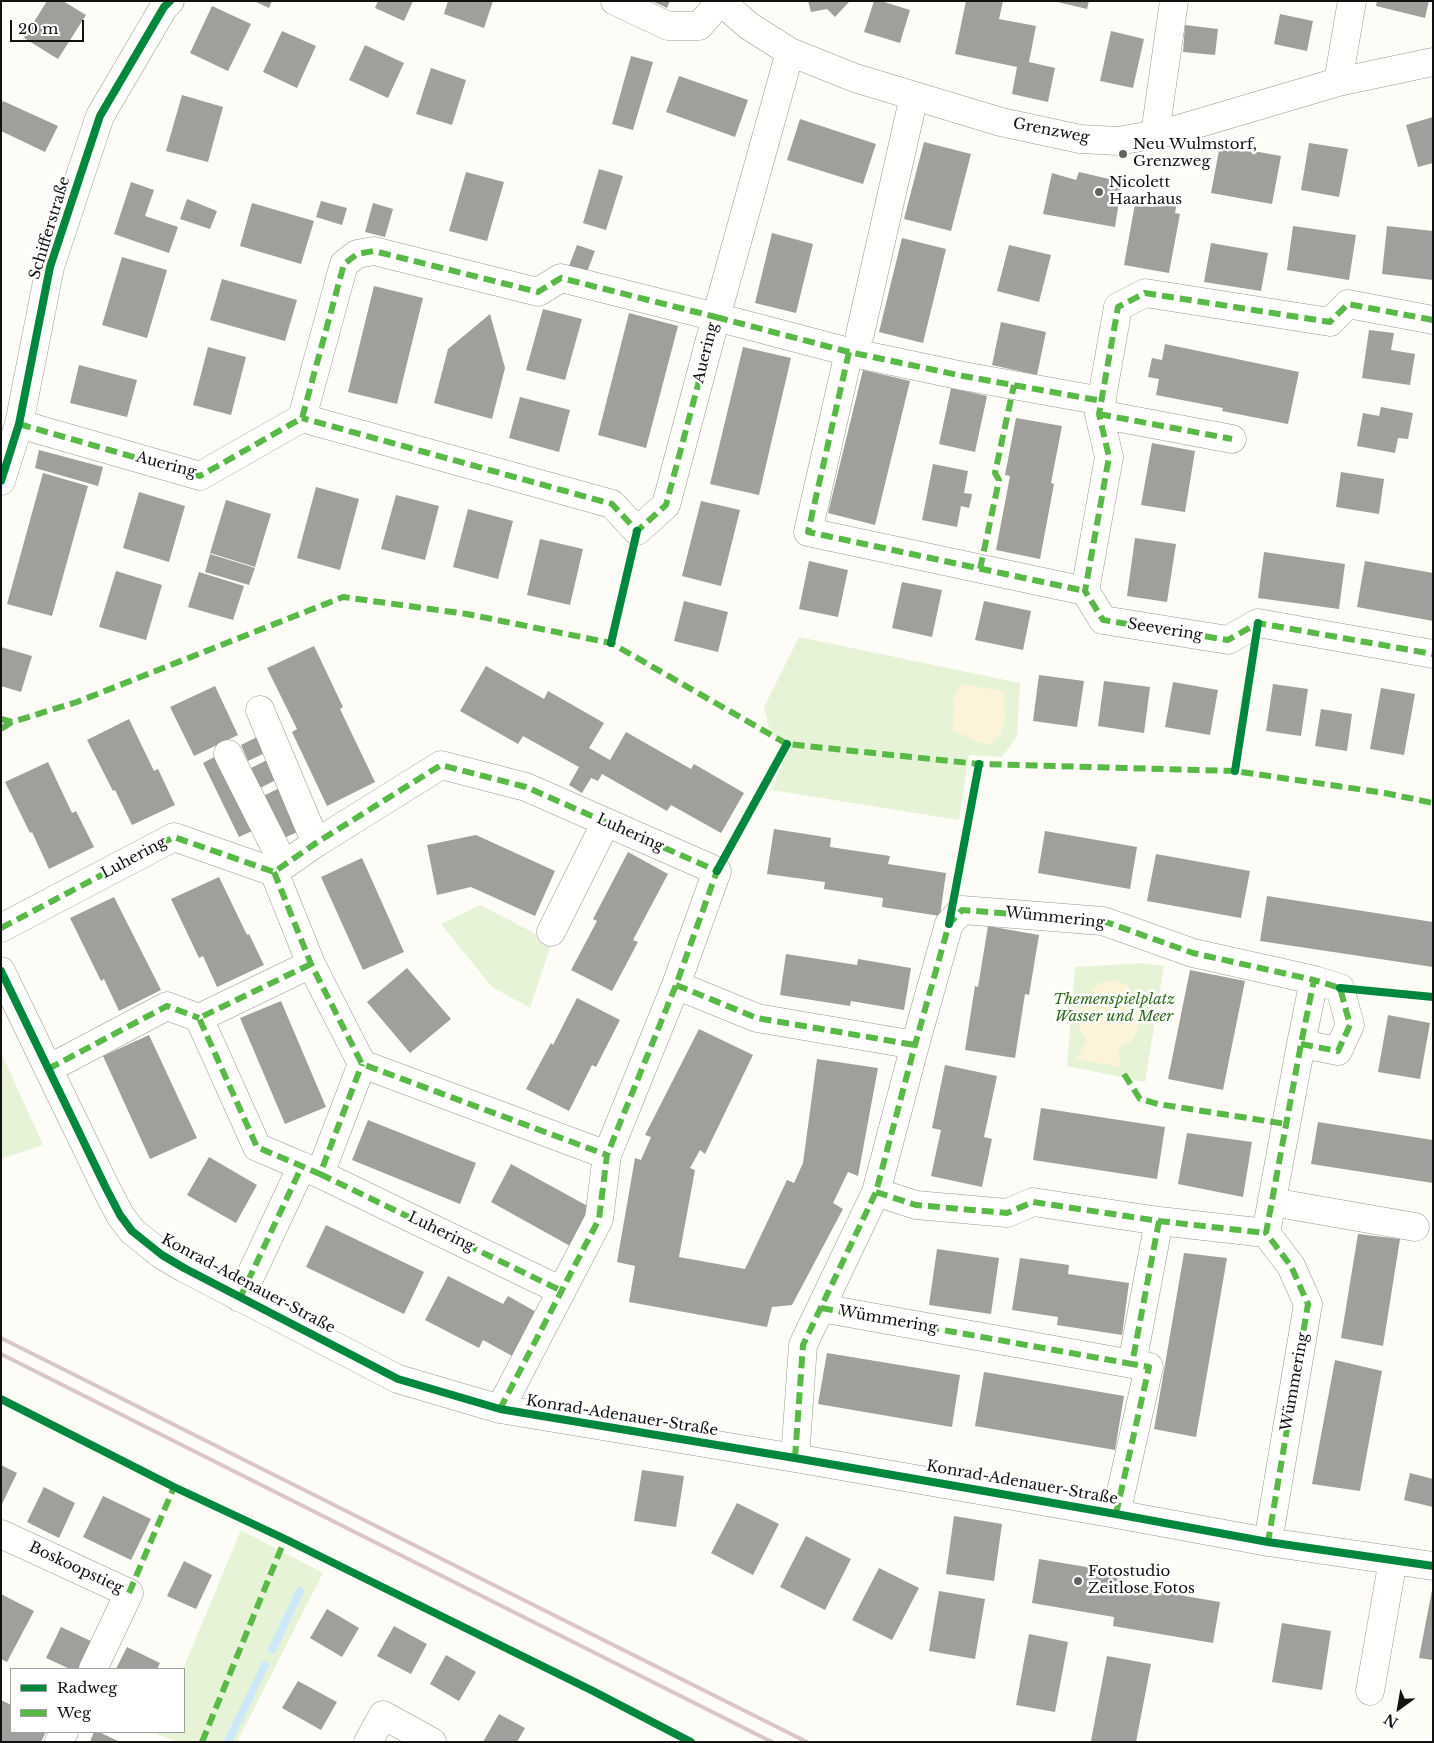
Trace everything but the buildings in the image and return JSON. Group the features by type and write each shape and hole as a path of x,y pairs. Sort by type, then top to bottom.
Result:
{"street":[{"name":"Schifferstraße","path":"1,481 19,424 50,267 100,116 164,7 170,1"},
{"path":"615,1 668,26 699,26 720,1"},
{"name":"Grenzweg","path":"720,1 749,26 790,52 854,78 1001,122 1080,139 1118,141 1169,132 1338,82 1433,62"},
{"path":"1155,134 1174,1"},
{"path":"1338,82 1352,1"},
{"path":"790,52 718,310 855,343 963,376 1232,438"},
{"path":"914,96 808,532 1085,591 1109,457 1101,407 1118,306 1145,293 1330,322 1348,304 1433,320"},
{"name":"Auering","path":"19,424 200,476 302,418 344,264 357,254 374,251 538,292 561,278 718,310 666,505 637,531 612,504 302,418"},
{"name":"Seevering","path":"1085,591 1103,620 1228,640 1258,623 1433,654"},
{"path":"260,710 316,843"},
{"path":"228,754 279,868 311,964 362,1064 607,1155"},
{"name":"Luhering","path":"1,928 174,837 279,868 441,765 526,787 717,872 676,985 607,1155 599,1219 500,1409"},
{"path":"551,932 606,822"},
{"name":"Wümmering","path":"795,1458 804,1345 876,1192 914,1045 949,924 962,910 1103,921 1193,953 1314,980 1340,988 1350,1024 1338,1051 1301,1044"},
{"path":"48,1069 167,1006 199,1018 311,964"},
{"name":"Konrad-Adenauer-Straße","path":"1,971 106,1188 120,1215 132,1231 162,1255 240,1298 398,1379 500,1409 795,1458 1268,1542 1433,1566"},
{"path":"876,1192 916,1205 1007,1213 1033,1202 1159,1221 1266,1232 1314,980"},
{"path":"676,985 757,1018 914,1045"},
{"name":"Luhering","path":"199,1018 257,1147 311,1170 562,1291"},
{"path":"311,1170 362,1064"},
{"name":"Konrad-Adenauer-Straße","path":"240,1298 311,1170"},
{"path":"1272,1202 1415,1227"},
{"path":"1132,1364 1159,1221"},
{"name":"Wümmering","path":"1266,1232 1291,1266 1308,1304 1268,1542"},
{"name":"Wümmering","path":"821,1308 1149,1367 1116,1514"},
{"name":"Boskoopstieg","path":"1,1534 130,1593 93,1668"},
{"path":"1370,1691 1393,1560"},
{"path":"368,1742 383,1715 432,1742"}],"green space":[{"path":"799,637 1020,683 1017,737 1002,757 969,755 959,820 771,790 790,748 770,732 764,707"},
{"path":"480,905 552,942 530,1008 492,987 441,924"},
{"name":"Themenspielplatz Wasser und Meer","path":"1143,963 1164,966 1145,1082 1067,1066 1075,967"},
{"path":"1,1052 43,1145 1,1159"},
{"path":"241,1530 323,1573 237,1742 177,1742 156,1734 185,1733 185,1668 183,1668"}],"sand":[{"path":"962,684 1003,691 1005,718 1001,734 991,745 978,742 953,730 954,697"},
{"path":"1115,980 1129,986 1130,997 1138,1000 1139,1005 1139,1027 1131,1042 1118,1048 1121,1067 1076,1059 1087,1041 1080,1030 1077,1014 1086,997 1099,983"}],"waterway":[{"path":"272,1650 300,1591"},
{"path":"228,1742 265,1665"}],"railway":[{"path":"1,1338 807,1742"},
{"path":"1,1354 772,1742"}],"marked path":[{"path":"19,424 200,476 302,418 344,264 357,254 374,251 538,292 561,278 716,317 666,505 637,531 612,504 302,418"},
{"path":"1433,320 1348,304 1330,322 1145,293 1118,307 1099,414 1109,457 1085,591 1103,620 1228,640 1258,623 1433,654"},
{"path":"716,317 849,352 963,376 1102,401"},
{"path":"849,352 808,532 1085,591"},
{"path":"980,569 999,480 995,473 1014,385"},
{"path":"1099,414 1232,439"},
{"path":"1,719 12,722 77,702 343,597 467,614 611,643 787,744 979,764 1235,771 1385,793 1433,803"},
{"path":"1,729 12,722"},
{"path":"1,928 174,837 274,872 316,843 441,765 526,787 717,871 676,985 607,1155 599,1219 500,1409"},
{"path":"274,872 311,964 362,1064 607,1155"},
{"path":"795,1458 803,1345 876,1192 949,924 962,910 1103,921 1193,953 1314,980 1266,1233 1291,1266 1308,1304 1268,1542"},
{"path":"311,964 199,1018 257,1147 320,1174 362,1064"},
{"path":"1301,1044 1338,1051 1350,1025 1340,988 1314,980"},
{"path":"676,985 757,1018 915,1045"},
{"path":"48,1069 167,1006 199,1018"},
{"path":"1124,1074 1140,1099 1158,1104 1286,1124"},
{"path":"240,1298 302,1166"},
{"path":"320,1174 562,1291"},
{"path":"876,1192 916,1205 1007,1213 1033,1202 1159,1221 1266,1233"},
{"path":"821,1308 1132,1364 1159,1221"},
{"path":"1116,1514 1149,1367 1132,1364"},
{"path":"129,1593 174,1487"},
{"path":"202,1742 285,1539"}],"cycle path":[{"path":"1,481 19,424 50,267 100,116 164,7 170,1"},
{"path":"611,643 637,531"},
{"path":"1235,771 1258,623"},
{"path":"717,871 787,744"},
{"path":"949,924 979,764"},
{"path":"1,971 106,1188 120,1215 132,1231 162,1255 184,1268 398,1379 500,1409 795,1458 1268,1542 1433,1566"},
{"path":"1340,988 1433,997"},
{"path":"1,1399 174,1487 285,1539 593,1691 691,1742"}],"place":[{"name":"Neu Wulmstorf, Grenzweg","path":"1123,154"},
{"name":"Nicolett Haarhaus","path":"1099,192"},
{"name":"Fotostudio Zeitlose Fotos","path":"1078,1581"}]}
